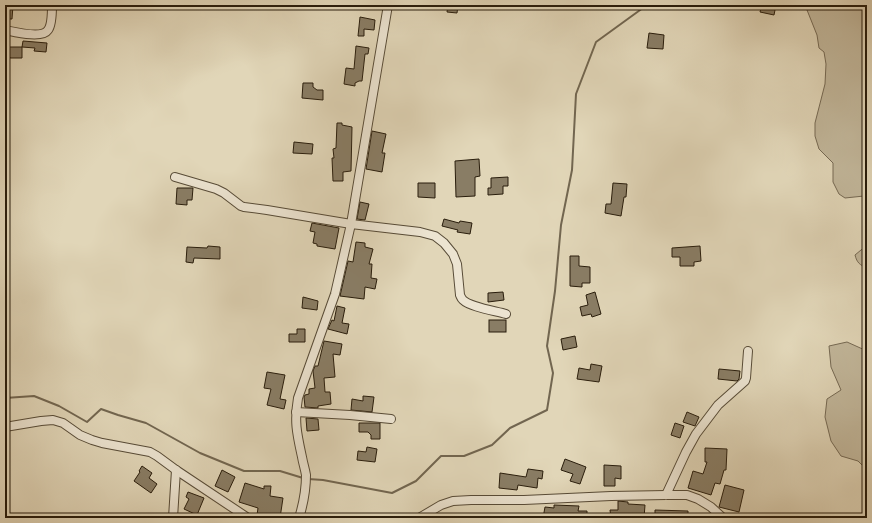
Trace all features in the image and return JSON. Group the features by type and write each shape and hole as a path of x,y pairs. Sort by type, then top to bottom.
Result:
{"street":[{"path":"5,30 32,35 41,35 49,29 52,5"},
{"path":"299,518 302,507 306,474 297,435 296,412 298,398 335,294 351,224 388,5"},
{"path":"175,178 216,189 244,207 351,224 420,232 435,236 444,243 453,254 458,264 460,294 464,301 506,314"},
{"path":"666,495 696,434 718,405 745,381 748,351"},
{"path":"296,412 391,419"},
{"path":"5,427 53,420 63,423 80,435 92,440 150,452 248,518"},
{"path":"173,518 176,470"},
{"path":"419,518 429,511 453,501 666,495 687,495 698,499 723,518"}],"shaded area":[{"path":"805,5 867,5 867,194 864,196 845,198 839,194 833,182 833,163 819,149 815,136 815,123 825,84 826,64 824,52 819,48 817,35"},
{"path":"867,245 867,268 859,263 855,255"},
{"path":"847,342 867,351 867,470 858,461 841,456 831,441 825,417 827,399 841,390 831,367 829,346"}],"building":[{"path":"5,5 13,5 12,19 5,19"},
{"path":"448,5 458,5 457,13 447,12"},
{"path":"762,5 776,5 774,15 760,12"},
{"path":"360,17 375,20 374,30 364,29 364,36 358,36"},
{"path":"649,33 664,35 663,49 647,48"},
{"path":"23,41 47,43 46,52 34,51 35,48 22,47"},
{"path":"356,46 369,48 368,54 365,54 362,81 355,83 355,86 344,84 346,68 354,69"},
{"path":"5,47 22,47 22,58 5,57"},
{"path":"303,83 313,83 313,87 317,90 323,90 323,100 302,98"},
{"path":"337,123 342,123 342,125 352,127 351,171 343,172 343,181 333,181 332,158 334,158 333,149 336,148"},
{"path":"372,131 386,134 382,153 385,153 382,172 366,169"},
{"path":"294,142 313,144 312,154 293,153"},
{"path":"479,159 480,176 475,177 475,196 456,197 455,161"},
{"path":"508,177 508,186 503,186 503,194 488,195 488,188 491,188 491,178"},
{"path":"418,183 435,183 435,198 418,197"},
{"path":"613,183 627,184 626,197 624,197 621,216 605,213 606,204 611,204"},
{"path":"177,188 193,188 192,200 187,200 187,205 176,204"},
{"path":"360,202 369,204 365,220 357,219"},
{"path":"444,219 459,223 460,221 472,223 470,234 457,232 458,230 442,226"},
{"path":"312,223 339,228 335,249 317,246 317,244 313,243 315,232 310,231"},
{"path":"356,242 365,243 365,247 373,249 369,264 372,264 371,278 377,279 375,289 365,287 364,299 340,296 348,261 353,262"},
{"path":"208,246 220,247 220,259 194,258 193,263 186,262 187,247 207,248"},
{"path":"700,246 701,261 694,262 694,266 680,266 680,257 672,257 672,248"},
{"path":"570,256 579,256 579,266 590,267 590,283 582,283 582,287 570,286"},
{"path":"503,292 504,300 488,302 488,293"},
{"path":"595,292 601,314 592,317 591,314 582,316 580,307 588,305 586,295"},
{"path":"303,297 318,301 317,310 302,308"},
{"path":"337,306 345,308 342,323 349,324 347,334 328,329 332,320 334,321"},
{"path":"489,320 506,320 506,332 489,332"},
{"path":"297,329 305,329 305,342 289,342 289,334 297,334"},
{"path":"575,336 577,347 563,350 561,339"},
{"path":"324,341 342,344 340,355 333,354 335,377 324,378 325,392 330,392 331,404 318,406 318,408 305,407 305,395 309,394 309,389 315,388 313,371 315,366 318,366"},
{"path":"591,364 602,366 599,382 577,379 579,368 590,370"},
{"path":"719,369 740,371 739,379 737,381 718,379"},
{"path":"267,372 285,375 280,399 286,400 284,409 267,405 271,389 264,388"},
{"path":"363,396 374,397 372,412 351,410 352,399 363,401"},
{"path":"687,412 699,417 695,426 683,422"},
{"path":"306,418 318,419 319,430 307,431"},
{"path":"359,423 380,423 380,439 371,439 371,435 368,432 359,432"},
{"path":"675,423 684,426 680,438 671,435"},
{"path":"367,447 377,449 375,462 357,460 358,451 366,452"},
{"path":"705,448 727,449 726,470 724,470 720,484 715,483 711,495 688,488 693,471 703,474 707,462 705,462"},
{"path":"565,459 586,467 580,484 570,481 573,474 561,470"},
{"path":"604,465 621,466 621,479 615,478 615,486 604,486"},
{"path":"142,466 152,473 149,478 157,484 151,493 134,481"},
{"path":"528,469 543,471 542,479 538,478 537,488 518,485 517,490 499,488 500,473 526,477"},
{"path":"222,470 235,477 228,492 215,486"},
{"path":"245,483 264,489 264,486 271,486 270,496 283,498 280,518 269,518 270,516 257,515 258,508 239,502"},
{"path":"725,485 744,490 739,512 719,507"},
{"path":"188,492 204,498 197,515 184,509 189,499 186,497"},
{"path":"618,501 628,502 628,504 645,505 644,518 611,518 610,510 618,510"},
{"path":"554,505 579,506 578,511 587,511 587,518 543,518 545,507 554,508"},
{"path":"655,510 688,511 688,518 655,518"}],"waterway":[{"path":"308,479 323,480 392,493 416,481 441,456 464,456 492,445 510,428 547,410 553,373 547,346 555,291 561,225 572,170 576,94 596,42 647,5"},
{"path":"5,398 34,396 59,406 87,422 101,409 146,423 200,453 244,471 280,471 303,478"}]}
